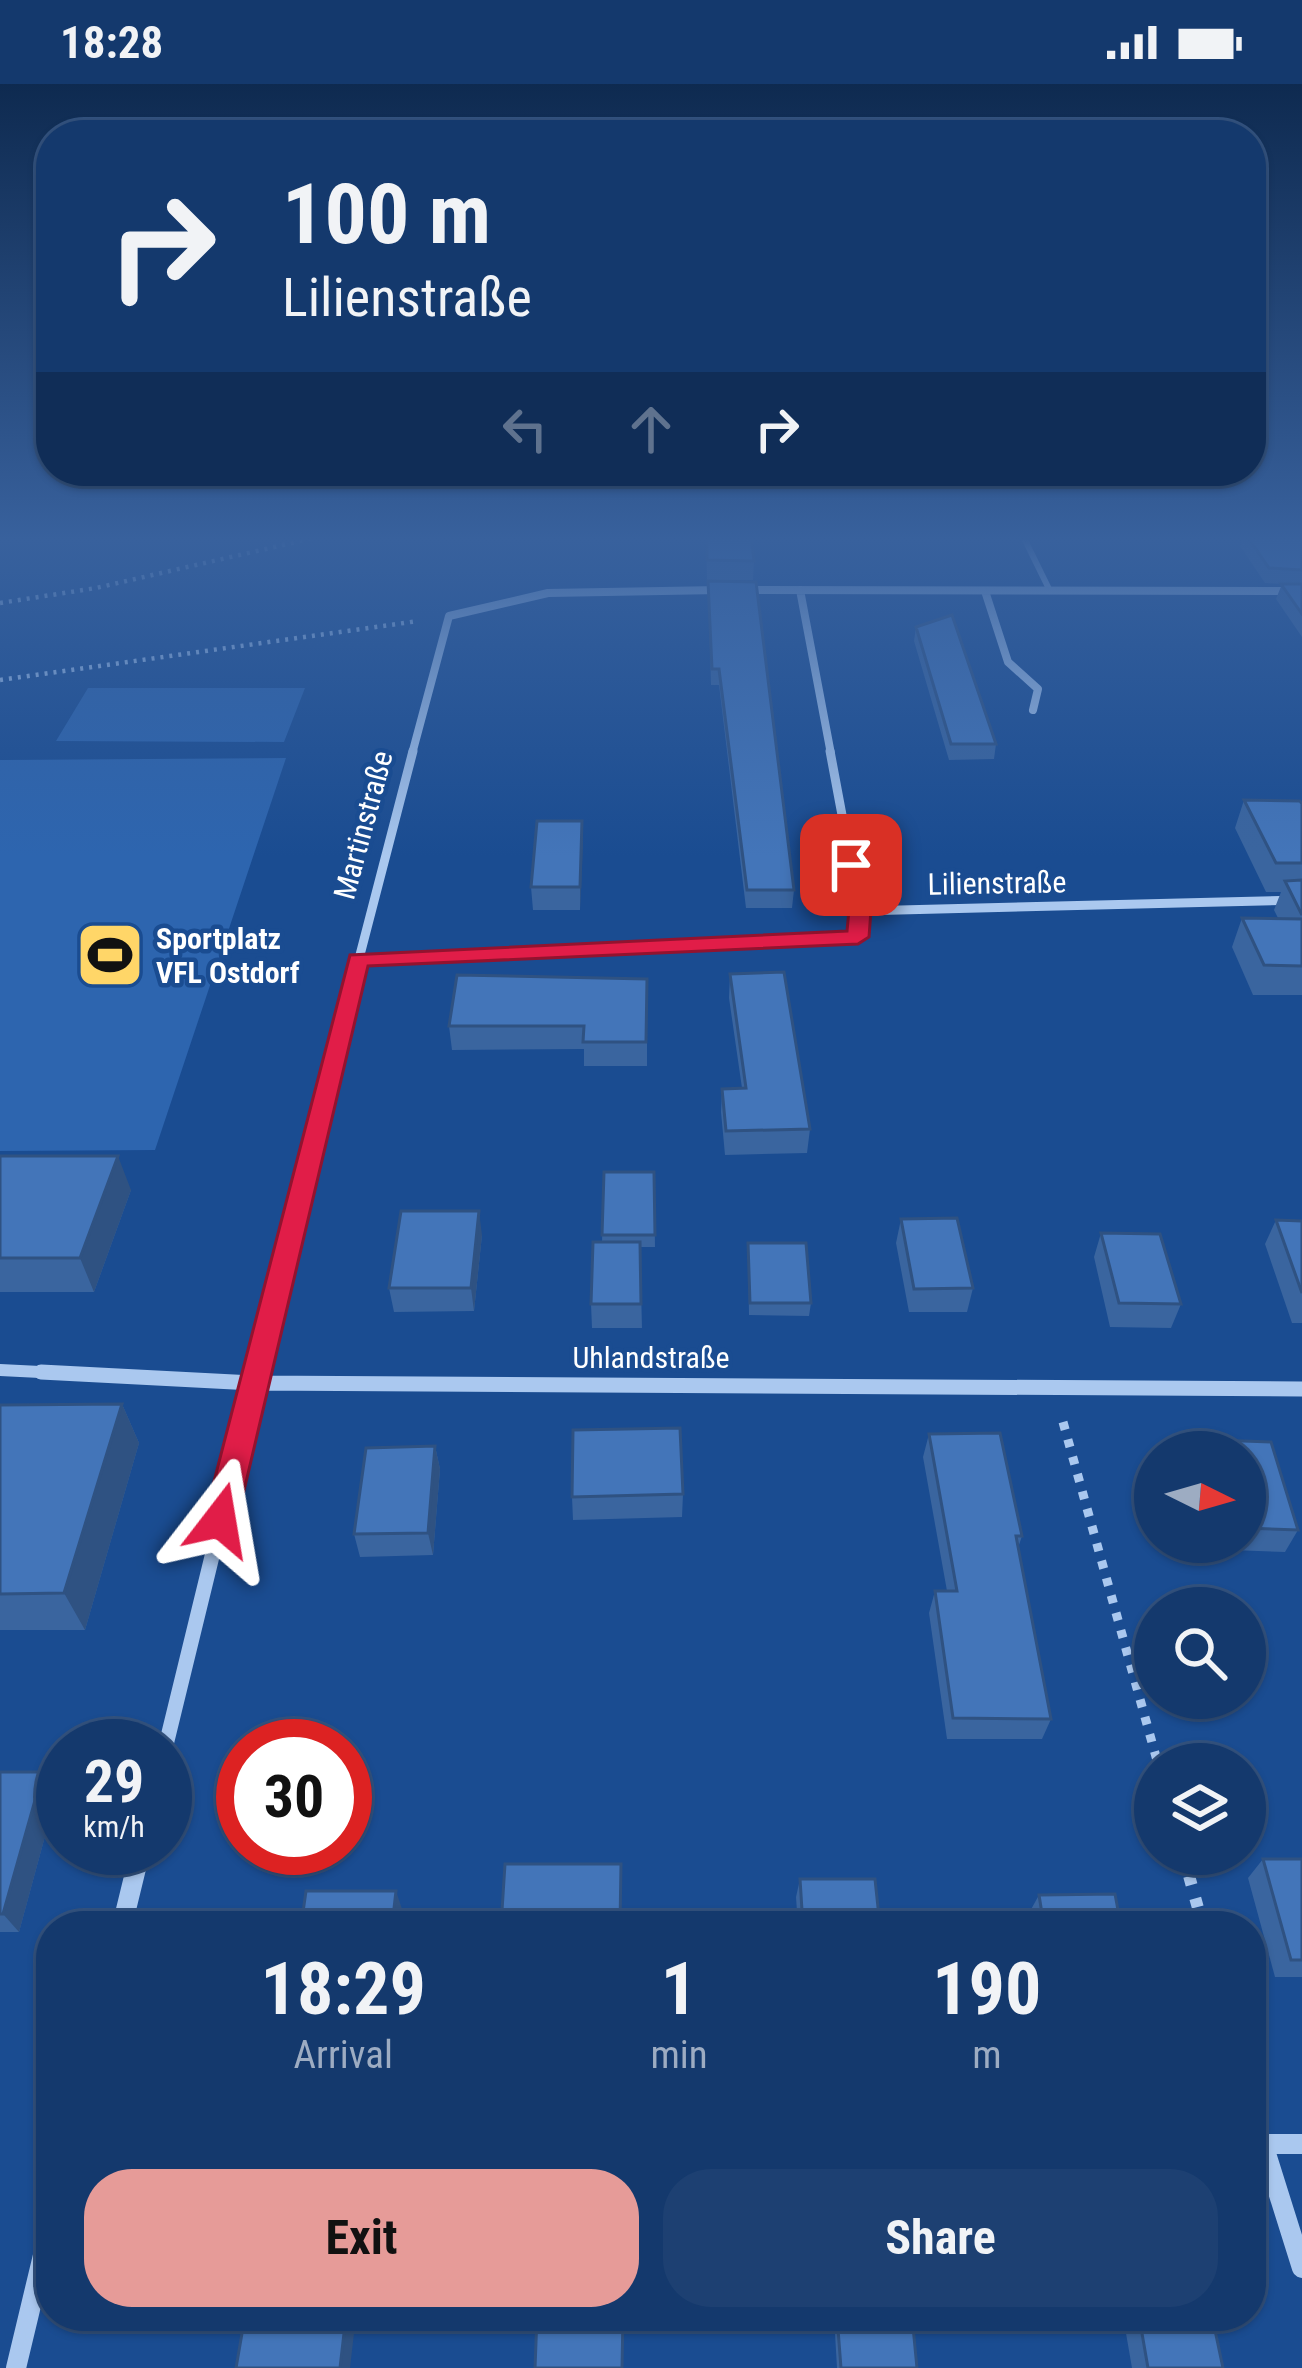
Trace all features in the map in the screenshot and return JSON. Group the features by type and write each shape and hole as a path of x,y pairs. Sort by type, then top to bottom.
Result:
{"street":[{"name":"Martinstraße","path":"172,1719 358,959 442,643"},
{"path":"358,959 858,937 860,910 810,643"},
{"path":"1002,643 1008,662 1038,689 1033,710"},
{"name":"Lilienstraße","path":"860,910 1302,900"},
{"name":"Uhlandstraße","path":"0,1370 254,1383 1302,1389"},
{"path":"126,1911 134,1875"},
{"path":"1266,2144 1302,2144"},
{"path":"1266,2169 1302,2268"},
{"path":"16,2368 36,2285"}],"path":[{"path":"0,680 262,643"},
{"path":"1053,1386 1152,1743"},
{"path":"1189,1875 1199,1911"}],"shaded area":[{"path":"88,688 305,688 284,742 56,741"},
{"name":"Sportplatz VFL Ostdorf","path":"286,758 155,1150 0,1151 0,760"}],"building":[{"path":"711,643 763,643 794,890 747,890 719,669 712,669"},
{"path":"921,643 961,643 996,744 951,744"},
{"path":"1244,800 1300,801 1302,863 1276,863"},
{"path":"537,821 582,821 580,887 531,887"},
{"path":"1302,880 1302,915 1285,881"},
{"path":"1242,918 1302,919 1302,966 1264,965"},
{"path":"784,972 810,1129 726,1131 722,1089 746,1088 730,974"},
{"path":"457,975 647,979 646,1042 583,1042 584,1026 449,1026"},
{"path":"0,1156 118,1156 80,1258 0,1258"},
{"path":"604,1172 654,1172 655,1235 602,1235"},
{"path":"401,1211 479,1211 471,1288 389,1288"},
{"path":"957,1218 973,1288 914,1289 901,1219"},
{"path":"1276,1220 1302,1221 1302,1293"},
{"path":"1101,1233 1160,1234 1181,1304 1119,1303"},
{"path":"593,1242 640,1242 641,1304 591,1304"},
{"path":"748,1243 806,1243 811,1303 750,1303"},
{"path":"122,1404 64,1593 0,1594 0,1405"},
{"path":"680,1428 683,1494 572,1497 573,1430"},
{"path":"1000,1433 1051,1719 953,1718 935,1591 957,1591 929,1434"},
{"path":"1266,1442 1271,1442 1298,1530 1266,1529"},
{"path":"435,1446 428,1533 354,1534 366,1448"},
{"path":"0,1772 36,1772 36,1797 0,1914"},
{"path":"1266,1859 1302,1859 1302,1960 1291,1960"},
{"path":"505,1864 621,1864 620,1911 502,1911"},
{"path":"800,1879 875,1879 878,1911 802,1911"},
{"path":"306,1891 396,1891 394,1911 303,1911"},
{"path":"1115,1894 1118,1911 1042,1911 1039,1895"},
{"path":"242,2331 344,2331 340,2368 236,2368"},
{"path":"536,2331 623,2331 622,2368 535,2368"},
{"path":"838,2331 913,2331 917,2368 841,2368"},
{"path":"1142,2331 1215,2331 1223,2368 1148,2368"}],"place":[{"name":"Sportplatz VFL Ostdorf","path":"110,955"}],"route":[{"path":"220,1520 358,959 858,937 860,910 851,865"}]}
